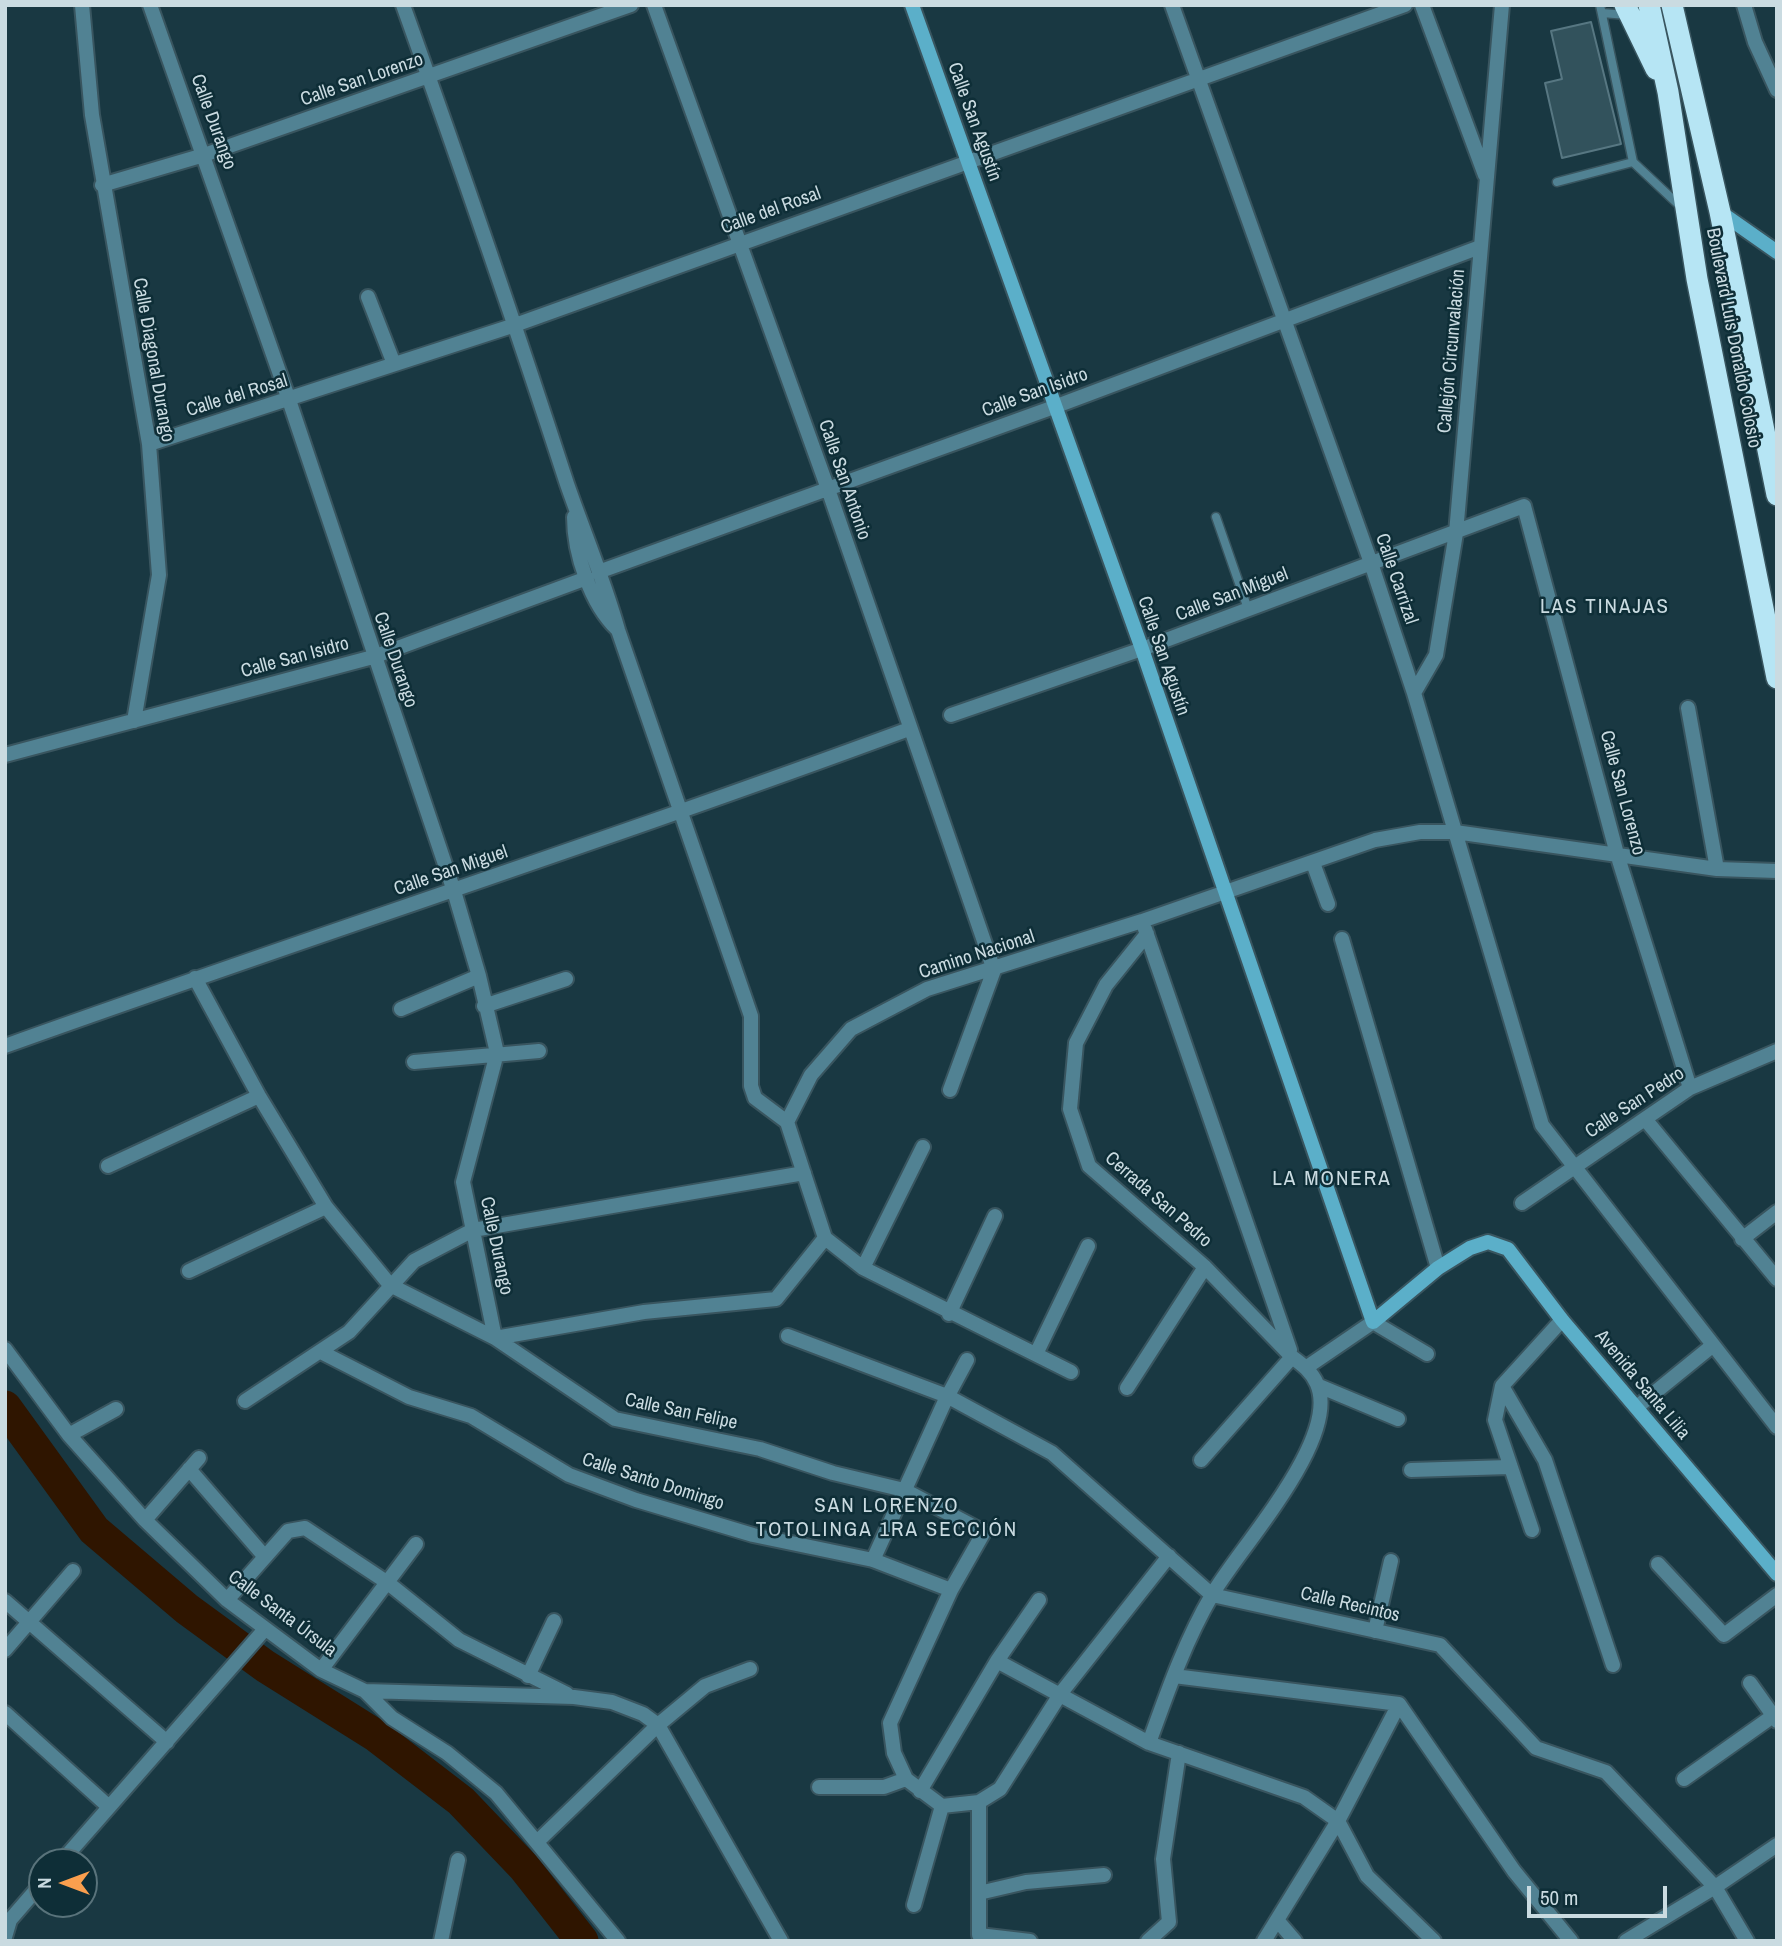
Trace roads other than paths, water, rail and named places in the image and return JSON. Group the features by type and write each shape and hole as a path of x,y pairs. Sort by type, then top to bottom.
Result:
{"highway":[{"name":"Boulevard Luis Donaldo Colosio","path":"1649,5 1668,92 1697,279 1777,678"},
{"name":"Boulevard Luis Donaldo Colosio","path":"1672,5 1720,212 1777,495"},
{"path":"1626,10 1668,92"}],"street":[{"name":"Calle Diagonal Durango","path":"82,5 92,115 149,444 159,575 134,721"},
{"name":"Calle Durango","path":"150,5 289,400 373,657 454,891 479,976 497,1053 463,1182 495,1338"},
{"path":"403,5 574,503 601,571 618,630 751,1016 751,1086 755,1098 787,1122 825,1238 863,1268 949,1314 1037,1352 1071,1372"},
{"name":"Calle San Lorenzo","path":"103,185 204,155 631,5"},
{"name":"Calle San Antonio","path":"654,5 828,489 994,970"},
{"name":"Calle San Agustín","path":"912,5 1142,649 1223,892 1373,1322"},
{"name":"Calle Carrizal","path":"1172,5 1371,563 1414,693 1542,1125 1571,1166 1777,1427"},
{"name":"Calle del Rosal","path":"149,444 515,325 1405,5"},
{"path":"1422,5 1486,178"},
{"name":"Callejón Circunvalación","path":"1414,693 1436,655 1456,533 1502,5"},
{"path":"1744,5 1755,42 1777,90"},
{"path":"1720,212 1777,252"},
{"name":"Calle San Isidro","path":"601,571 1054,407 1480,247"},
{"path":"369,297 394,364"},
{"path":"574,503 574,528 587,578 602,615 618,630"},
{"name":"Calle San Lorenzo","path":"1524,506 1618,854 1690,1088"},
{"name":"Calle San Miguel","path":"951,715 1142,649 1524,506"},
{"name":"Calle San Isidro","path":"5,755 373,657 587,578"},
{"path":"1688,708 1717,869"},
{"name":"Calle San Miguel","path":"5,1046 195,978 681,813 909,729"},
{"name":"Camino Nacional","path":"787,1122 811,1075 851,1029 927,989 1144,927 1223,892 1375,840 1420,832 1455,832 1717,869 1777,871"},
{"path":"1312,863 1328,904"},
{"path":"1144,927 1292,1357 1201,1460"},
{"name":"Cerrada San Pedro","path":"1144,927 1106,985 1076,1043 1070,1109 1088,1166 1205,1267 1292,1357 1307,1367"},
{"path":"1149,1743 1174,1676 1212,1594 1294,1477 1318,1425 1319,1386 1307,1367 1373,1322 1438,1268 1342,939"},
{"path":"950,1090 994,970"},
{"path":"401,1009 479,976"},
{"path":"195,978 259,1096 326,1207 390,1285"},
{"path":"484,1006 566,979"},
{"path":"414,1062 538,1051"},
{"name":"Calle San Pedro","path":"1521,1203 1571,1166 1690,1088 1777,1051"},
{"path":"108,1166 259,1096"},
{"path":"1646,1119 1777,1279"},
{"path":"863,1268 923,1147"},
{"path":"246,1401 349,1332 414,1261 473,1230 804,1173"},
{"path":"189,1271 326,1207"},
{"path":"1742,1239 1777,1212"},
{"path":"949,1314 995,1216"},
{"path":"495,1338 644,1312 776,1299 825,1238"},
{"name":"Avenida Santa Lilia","path":"1438,1268 1470,1248 1488,1242 1508,1249 1562,1320 1777,1574"},
{"path":"1037,1352 1088,1246"},
{"path":"1127,1388 1205,1267"},
{"name":"Calle San Felipe","path":"390,1285 495,1338 615,1419 760,1449 833,1473 904,1490 984,1532 951,1590"},
{"path":"1532,1530 1495,1420 1502,1386 1562,1320"},
{"path":"1373,1322 1427,1354"},
{"name":"Calle Recintos","path":"788,1336 947,1396 1052,1453 1212,1594 1440,1645 1536,1748 1606,1772 1715,1887 1748,1941"},
{"path":"1637,1408 1712,1346"},
{"name":"Calle Santa Úrsula","path":"5,1349 69,1435 145,1520 227,1600 321,1670 365,1691 391,1718 447,1753 496,1793 618,1941"},
{"name":"Calle Santo Domingo","path":"321,1352 409,1396 471,1416 569,1475 614,1492 753,1535 873,1560 951,1590"},
{"path":"873,1560 947,1396 967,1360"},
{"path":"1319,1386 1398,1419"},
{"path":"1502,1386 1545,1460 1613,1665"},
{"path":"69,1435 116,1409"},
{"name":"Calle Santa Úrsula","path":"145,1520 194,1464 265,1557"},
{"path":"1411,1470 1509,1466"},
{"path":"227,1600 288,1531 305,1528 388,1583 459,1640 574,1697"},
{"path":"321,1670 416,1544"},
{"path":"951,1590 891,1723 894,1753 906,1779 942,1806 979,1802 1000,1789 1061,1693 1169,1556"},
{"path":"1375,1631 1391,1560"},
{"path":"1658,1564 1724,1635 1777,1595"},
{"path":"5,1650 73,1571"},
{"path":"920,1791 997,1661 1039,1600"},
{"path":"5,1601 167,1742"},
{"path":"528,1676 554,1621"},
{"path":"73,1848 265,1629"},
{"path":"997,1661 1061,1693 1149,1743 1304,1797 1338,1821 1367,1876 1434,1941"},
{"path":"538,1841 658,1725 705,1686 750,1669"},
{"path":"1174,1676 1399,1704 1514,1871 1571,1941"},
{"path":"1684,1779 1775,1718 1749,1682"},
{"path":"365,1691 574,1697 612,1702 643,1714 658,1725 781,1941"},
{"path":"1264,1941 1338,1821 1399,1704"},
{"path":"5,1713 109,1807"},
{"path":"1148,1941 1169,1922 1163,1859 1179,1754"},
{"path":"818,1787 884,1787 906,1779"},
{"path":"979,1802 979,1935 1030,1941"},
{"path":"914,1905 942,1806"},
{"path":"1626,1941 1715,1887 1777,1844"},
{"path":"441,1941 458,1860"},
{"path":"979,1893 1026,1882 1104,1875"},
{"path":"5,1937 10,1920 28,1900"},
{"path":"1277,1920 1294,1941"}],"lane":[{"path":"1626,10 1601,9 1633,162 1686,212"},
{"path":"1557,182 1633,162"},
{"path":"1216,517 1248,609"}],"waterway":[{"path":"5,1407 94,1530 187,1609 265,1666 375,1735 461,1801 524,1867 582,1941"}],"district":[{"name":"LAS TINAJAS","path":"1605,607"},
{"name":"LA MONERA","path":"1332,1179"},
{"name":"SAN LORENZO TOTOLINGA 1RA SECCIÓN","path":"887,1518"}]}
